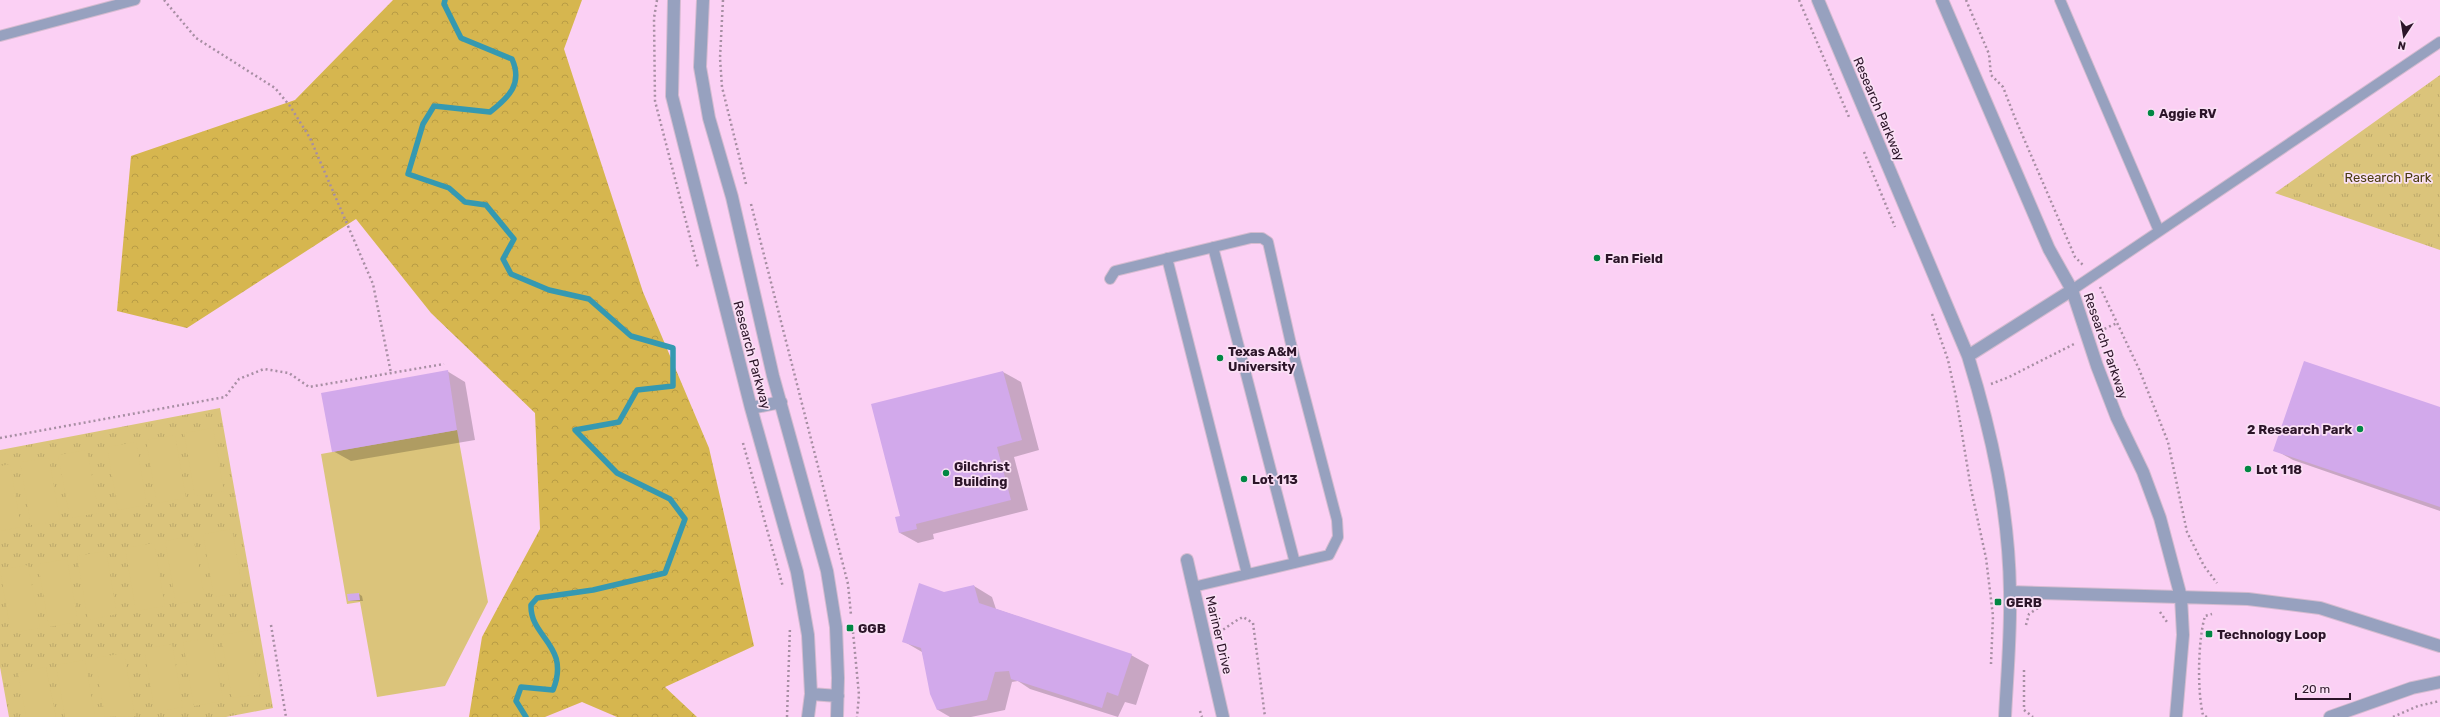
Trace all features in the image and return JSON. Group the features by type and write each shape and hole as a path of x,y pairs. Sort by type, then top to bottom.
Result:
{"street":[{"name":"Research Parkway","path":"674,0 672,96 751,408 797,572 808,635 811,694 808,717"},
{"name":"Research Parkway","path":"703,0 700,67 708,118 732,196 781,402 827,572 836,627 838,696 837,717"},
{"name":"Research Parkway","path":"1818,0 1968,356 1997,459 2005,516 2010,592 2006,717"},
{"name":"Research Parkway","path":"1942,0 2049,249 2072,290 2087,338 2117,418 2143,472 2160,518 2181,597 2183,635 2176,717"},
{"path":"1968,356 2072,290"},
{"path":"751,408 781,402"},
{"name":"Mariner Drive","path":"1187,560 1223,717"},
{"path":"2010,592 2248,598 2320,608 2440,646"},
{"path":"2330,717 2412,688 2440,682"},
{"path":"811,694 838,696"}],"lane":[{"path":"0,36 135,0"},
{"path":"2060,0 2159,231"},
{"path":"2072,290 2440,42"},
{"path":"1110,279 1115,271 1251,238 1262,238 1268,242 1291,344 1337,520 1338,538 1329,555 1193,587"},
{"path":"1213,247 1295,563"},
{"path":"1167,258 1247,574"}],"path":[{"path":"164,0 196,38 275,88 290,106 310,138 373,284 391,373"},
{"path":"723,0 720,58 722,87 748,192"},
{"path":"1798,0 1852,121"},
{"path":"1966,0 1989,54 1991,75 2004,87 2014,118 2075,257 2093,275 2117,323 2168,442 2187,532 2204,566 2217,584 2217,612 2205,616 2202,629 2200,701 2203,714 2207,717"},
{"path":"1863,147 1866,160 1898,233"},
{"path":"750,199 848,584 852,620"},
{"path":"1932,312 1948,360 1956,397 1971,489 1986,558 1992,616 1991,672"},
{"path":"1956,397 2009,377 2117,323"},
{"path":"0,438 225,397 239,379 264,369 289,373 309,387 444,364"},
{"path":"2025,629 2029,614 2043,606"},
{"path":"2155,611 2162,613 2167,623 2167,629"},
{"path":"1204,635 1223,631 1231,622 1243,617 1252,623 1265,717"},
{"path":"271,625 286,717"},
{"path":"852,627 859,695 857,717"},
{"path":"2024,665 2024,710 2033,717"},
{"path":"2394,717 2418,706 2440,701"},
{"path":"1200,711 1202,717"}],"shaded area":[{"name":"Texas A&M University","path":"0,0 2440,0 2440,717 0,717"}],"green space":[{"path":"393,0 582,0 564,49 643,292 709,448 754,646 665,687 697,717 617,717 582,702 545,717 469,717 482,637 540,529 535,413 431,313 356,219 187,328 117,311 131,156 295,100"},
{"name":"Research Park","path":"2440,75 2440,250 2275,193"},
{"path":"220,408 273,708 226,717 9,717 0,667 0,450"},
{"path":"213,428 224,491 195,496 184,433"},
{"path":"457,430 488,602 445,686 377,697 360,602 347,604 321,454"},
{"path":"175,435 186,498 157,503 146,440"},
{"path":"136,442 147,505 118,510 107,447"},
{"path":"87,450 99,513 70,518 58,455"},
{"path":"49,458 60,521 31,525 20,462"},
{"path":"10,464 21,527 0,531 0,466"},
{"path":"232,529 243,592 214,597 203,534"},
{"path":"193,536 205,599 176,604 165,541"},
{"path":"154,543 165,606 136,611 125,548"},
{"path":"106,551 117,614 88,620 77,556"},
{"path":"67,559 78,622 49,627 38,564"},
{"path":"28,565 40,628 11,633 0,570"},
{"path":"250,630 261,694 232,698 221,635"},
{"path":"212,638 223,701 194,706 183,642"},
{"path":"172,644 183,707 155,712 144,649"},
{"path":"124,653 135,716 105,717 95,658"},
{"path":"85,660 95,717 65,717 56,665"},
{"path":"46,667 56,717 26,717 18,672"}],"building":[{"name":"2 Research Park","path":"2304,361 2440,407 2440,507 2273,451"},
{"path":"448,370 457,430 332,452 321,393"},
{"name":"Gilchrist Building","path":"1003,371 1022,440 997,447 1011,500 916,524 917,529 899,533 895,517 900,516 871,404"},
{"path":"919,583 944,592 974,585 979,603 1132,654 1118,696 1107,692 1102,708 1011,679 1009,671 995,672 987,700 937,710 930,694 921,648 902,642"},
{"path":"359,593 360,600 348,601 347,594"}],"waterway":[{"path":"445,0 444,4 461,38 512,59 515,68 515,83 503,101 490,112 434,106 423,124 408,174 449,188 465,202 486,205 514,239 503,259 511,274 549,290 589,299 631,336 673,348 673,386 637,390 619,422 575,430 617,473 670,499 685,519 665,573 593,590 537,598 531,605 532,616 554,652 557,662 557,675 553,690 521,687 516,701 526,717"}],"place":[{"name":"Aggie RV","path":"2151,113"},
{"name":"Fan Field","path":"1597,258"},
{"name":"Texas A&M University","path":"1220,358"},
{"name":"2 Research Park","path":"2360,429"},
{"name":"Lot 118","path":"2248,469"},
{"name":"Gilchrist Building","path":"946,473"},
{"name":"Lot 113","path":"1244,479"},
{"name":"GERB","path":"1998,602"},
{"name":"GGB","path":"850,628"},
{"name":"Technology Loop","path":"2209,634"}]}
